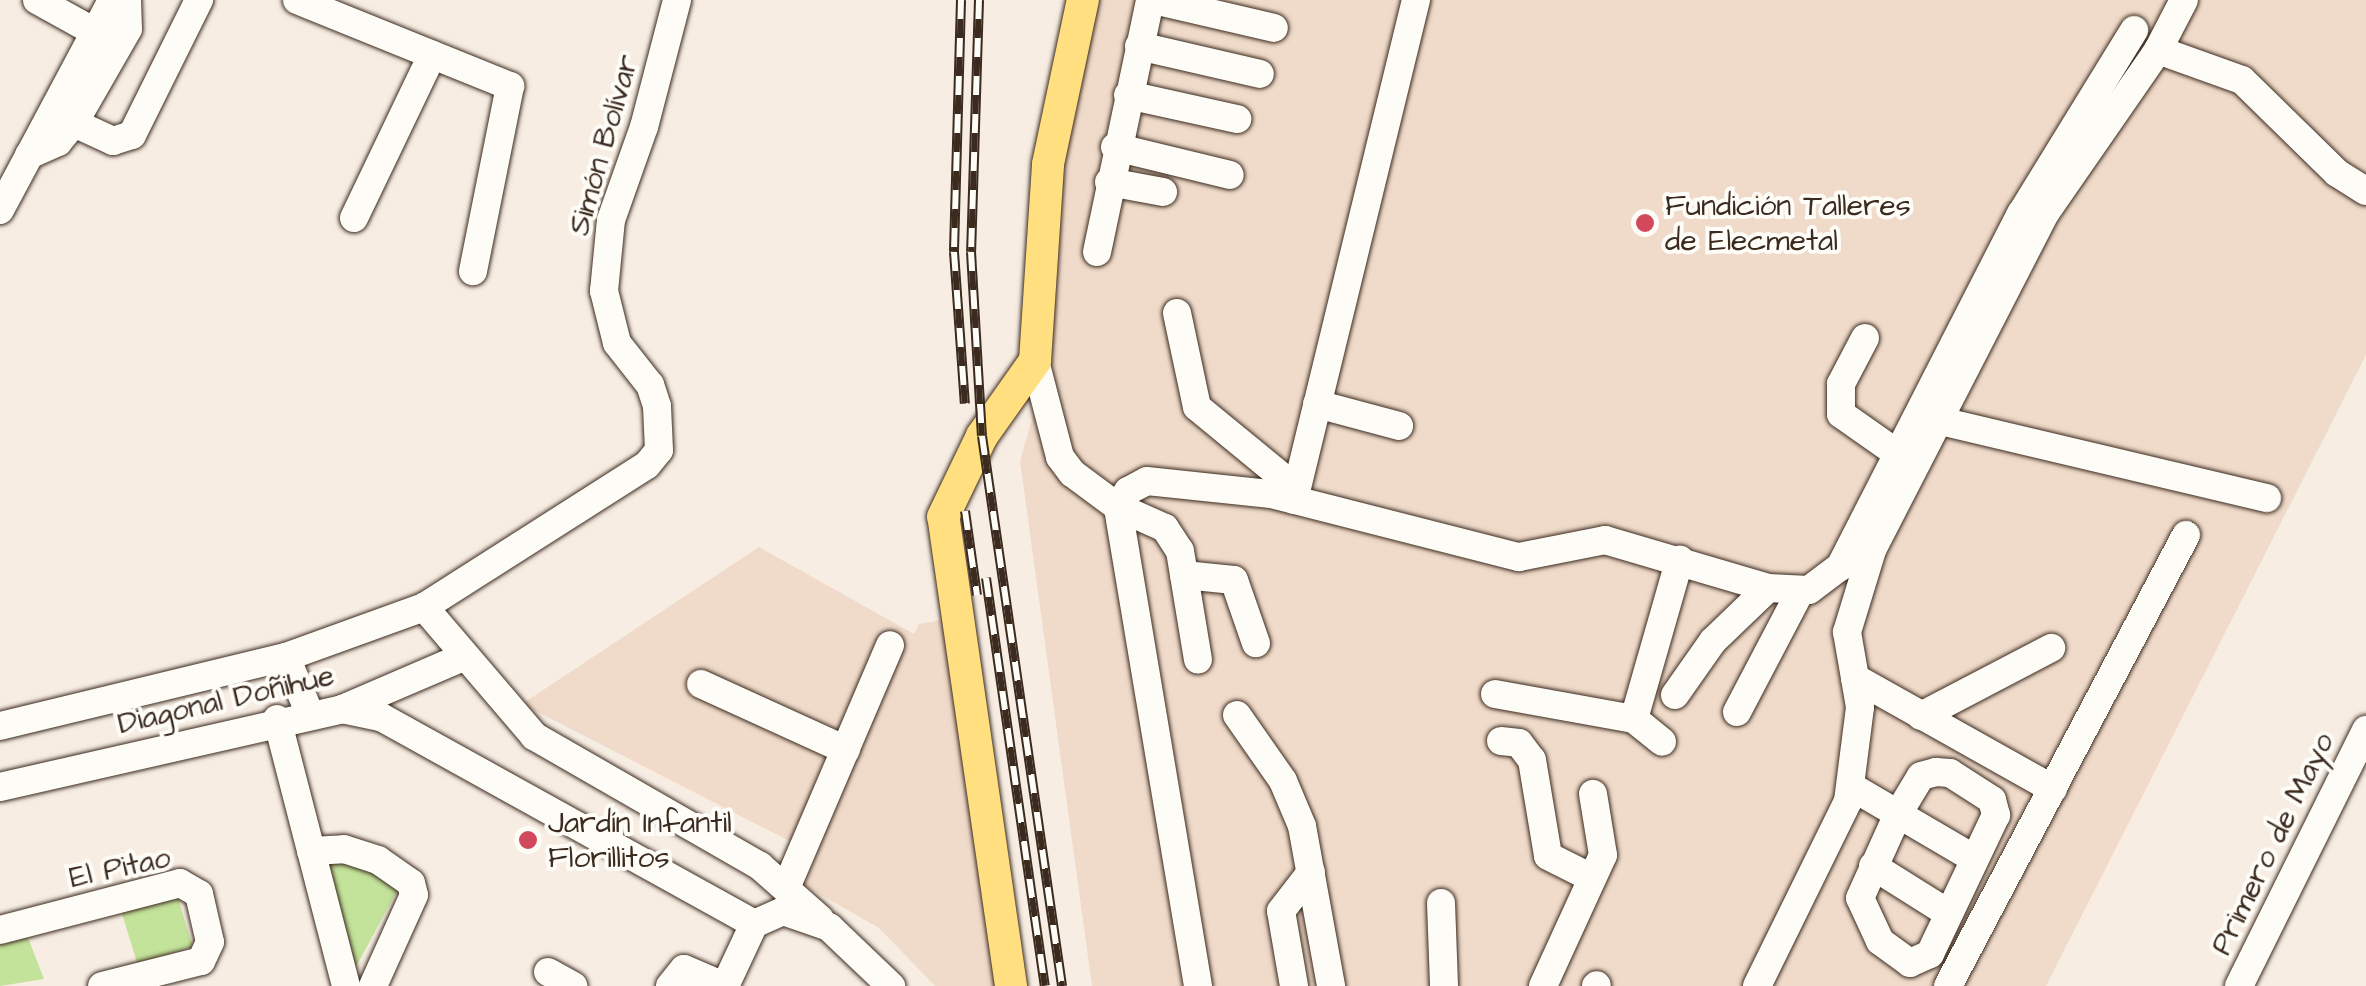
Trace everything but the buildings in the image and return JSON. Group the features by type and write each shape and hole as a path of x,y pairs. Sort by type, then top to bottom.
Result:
{"main road":[{"path":"1011,986 943,517 982,436 1035,362 1048,164 1083,0"}],"street":[{"path":"37,0 94,32"},
{"path":"0,210 112,0"},
{"path":"29,155 58,142 74,124 128,29 127,0"},
{"path":"74,124 114,141 132,135 199,0"},
{"path":"296,0 432,56 506,78 510,86 472,271"},
{"name":"Simón Bolívar","path":"432,602 647,464 658,450 650,385 617,343 604,291 611,220 644,127 676,0"},
{"path":"1097,252 1115,147 1152,0 1274,28"},
{"path":"1296,494 1416,0"},
{"path":"1757,986 1852,787 1860,707 1847,632 1867,566 2046,212 2158,50 2184,0"},
{"path":"1737,712 1800,592 1840,567 2030,198 2134,30"},
{"path":"1139,46 1260,74"},
{"path":"2158,50 2242,80 2338,173 2366,191"},
{"path":"354,218 432,56"},
{"path":"1128,95 1236,119"},
{"path":"1115,147 1230,175"},
{"path":"1108,182 1163,192"},
{"path":"1177,313 1197,407 1296,494"},
{"path":"1865,338 1841,384 1840,414 1898,454"},
{"path":"1035,362 1060,457 1088,489 1166,528 1180,551 1198,660"},
{"path":"1317,404 1400,426"},
{"path":"1941,421 2267,498"},
{"path":"1198,986 1118,507 1128,491 1148,481 1296,494 1518,557 1606,540 1768,588 1800,592"},
{"path":"1948,986 2186,536"},
{"path":"1634,718 1680,559"},
{"path":"1184,575 1234,580 1256,643"},
{"path":"1675,695 1713,641 1768,588"},
{"path":"0,726 286,657 432,602 461,658 534,736 760,866 891,986"},
{"path":"786,888 890,645"},
{"path":"1921,716 2051,648"},
{"path":"286,657 309,712"},
{"name":"Diagonal Doñihue","path":"0,787 277,719 342,709 461,658"},
{"path":"1856,678 2053,789"},
{"path":"701,684 846,750"},
{"path":"1496,694 1634,718 1662,742"},
{"path":"342,709 381,717 754,924"},
{"path":"1236,714 1283,781 1302,826 1332,986"},
{"path":"277,719 346,986"},
{"name":"Primero de Mayo","path":"2239,986 2366,730"},
{"path":"1500,740 1519,744 1532,760 1548,856 1592,878"},
{"path":"1950,773 1996,807 1973,858 1930,954 1910,963 1880,941 1860,898 1898,814 1921,776 1950,773"},
{"path":"1852,787 1973,858"},
{"path":"1543,986 1604,846 1593,794"},
{"path":"311,850 344,849 378,860 411,884 414,895 373,986"},
{"path":"1873,866 1948,914"},
{"path":"1294,986 1281,911 1311,872"},
{"name":"El Pitao","path":"0,930 180,883 199,894 210,942 201,961 102,986"},
{"path":"1441,902 1444,986"},
{"path":"670,986 684,969 725,986 754,924 782,911 829,927"},
{"path":"1936,942 1963,954"}],"shaded area":[{"path":"1097,0 2366,0 2366,355 2046,986 1092,986 1020,461 1051,353 1066,132"},
{"path":"759,547 914,634 919,624 947,619 1001,986 935,986 879,928 802,884 809,851 522,704"}],"green space":[{"path":"341,855 377,866 398,889 350,978 323,862"},
{"path":"177,895 193,947 137,964 122,912"},
{"path":"27,935 44,979 0,986 0,941"}],"railway":[{"path":"961,0 954,252 965,404"},
{"path":"979,0 971,252 982,436 1062,986"},
{"path":"965,511 977,595"},
{"path":"986,578 1045,986"}],"place":[{"name":"Fundición Talleres de Elecmetal","path":"1645,223"},
{"name":"Jardín Infantil Florillitos","path":"528,840"}]}
